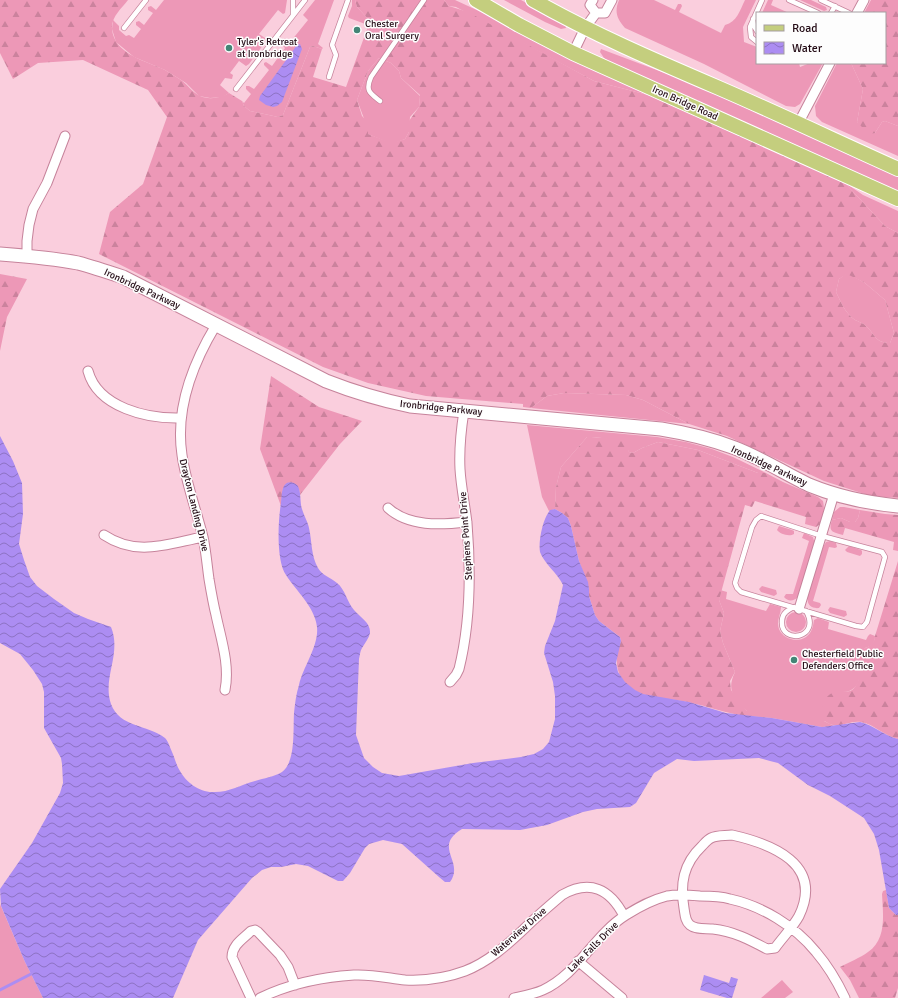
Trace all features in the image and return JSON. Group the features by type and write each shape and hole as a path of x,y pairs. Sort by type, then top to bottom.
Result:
{"main road":[{"name":"Iron Bridge Road","path":"476,0 519,25 573,53 898,199"},
{"path":"533,0 585,28 639,54 898,169"}],"street":[{"path":"593,0 590,5 596,13"},
{"path":"596,13 605,13 612,0"},
{"path":"858,12 864,0"},
{"path":"573,53 585,28 596,13"},
{"path":"798,124 829,64"},
{"path":"28,256 27,240 33,209 47,183 65,136"},
{"name":"Ironbridge Parkway","path":"0,254 28,256 76,263 111,273 144,288 326,381 353,392 381,400 410,406 661,429 681,433 735,448 810,485 834,494 872,503 898,506"},
{"name":"Drayton Landing Drive","path":"216,325 205,342 196,361 181,418 180,437 182,455 203,537 209,579 227,670 225,690"},
{"path":"88,371 96,388 104,396 120,406 150,416 181,418"},
{"name":"Stephens Point Drive","path":"450,682 459,669 467,628 470,601 467,522 460,470 460,443 464,411"},
{"path":"800,609 834,494"},
{"path":"388,508 402,518 410,521 429,524 467,522"},
{"path":"104,535 123,545 135,547 147,547 203,537"},
{"path":"732,835 763,844 778,851 791,860 801,872 806,886 806,898 798,917 790,928 775,948 770,950 735,934 720,930 695,928 691,926 686,921 683,895 685,871 694,855 711,838 732,835"},
{"name":"Waterview Drive","path":"260,998 295,985 328,978 354,975 381,976 405,980 426,980 457,974 498,953 562,895 571,890 590,887 606,893 615,901 624,916"},
{"name":"Lake Falls Drive","path":"514,998 542,990 556,982 578,962 612,925 624,916 653,900 668,896 683,895 731,899 764,912 790,928 816,950 836,979 845,998"},
{"path":"251,998 232,957 232,952 234,947 254,930 258,932 280,955 288,967 295,985"},
{"path":"578,962 622,998"}],"lane":[{"path":"124,28 146,0"},
{"path":"293,0 293,15"},
{"path":"236,89 304,0"},
{"path":"329,77 336,55 332,45 348,0"},
{"path":"380,102 370,92 368,85 371,77 424,0"},
{"path":"756,12 762,0"},
{"path":"789,0 816,12"},
{"path":"821,0 847,12"},
{"path":"832,12 835,6"},
{"path":"756,13 750,27 751,37 756,41"},
{"path":"753,19 756,29"},
{"path":"761,516 822,536 882,552 885,557 867,622 863,627 741,592 737,588 735,583 752,527 756,520 761,516"},
{"path":"800,609 810,619 808,629 802,635 792,636 784,630 782,622 784,613 800,609"}],"green space":[{"path":"0,0 128,0 117,13 112,25 114,38 118,45 125,51 140,60 165,70 181,80 200,96 215,98 229,93 242,101 244,106 250,111 278,117 283,115 310,47 313,46 322,49 313,77 346,87 370,21 357,7 355,0 444,0 449,6 468,12 594,81 648,95 844,182 885,226 898,233 898,498 871,496 824,481 727,436 689,424 643,400 626,395 564,393 547,396 531,408 523,407 523,404 426,396 368,383 323,367 99,254 110,212 143,184 167,117 148,90 83,60 38,63 13,79 0,53","holes":["379,58 391,63 399,71 401,78 420,95 419,107 406,125 409,132 405,139 392,143 368,134 368,122 362,116 357,100 368,71","847,274 865,283 885,300 894,333 890,343 885,343 878,340 865,325 855,320 844,307 836,292 839,279"]},
{"path":"164,0 287,0 285,13 283,14 278,10 259,34 265,38 266,41 249,64 246,66 239,61 230,73 233,75 232,79 225,78 220,85 229,93 223,97 210,98 199,96 186,83 165,70 134,57 116,42 112,29 113,20 119,26 119,30 126,36 129,35 134,38 141,29 136,25 136,22 139,21 144,25 153,13 148,10 148,7 151,6 156,10"},
{"path":"315,0 334,0 318,44 323,48 313,46 310,47 283,115 278,117 250,111 244,106 242,101 244,103 251,94 246,89 246,86 254,89 269,70 264,63 266,62 272,66 285,48 281,44 284,38 291,41 308,20 303,15"},
{"path":"352,0 355,0 357,7 370,21 368,25 349,18 348,16 352,6"},
{"path":"444,0 455,0 505,23 648,95 594,81 456,7 449,6"},
{"path":"504,0 521,0 565,24 566,28 561,29 545,22"},
{"path":"619,0 654,0 675,10 678,4 681,4 682,6 679,12 721,33 725,25 732,21 740,12 745,0 756,0 743,27 744,42 756,47 756,64 799,64 800,67 808,64 822,64 800,104 795,107 786,106 704,64 625,28 617,15"},
{"path":"768,0 773,0 771,5 787,12 762,12"},
{"path":"800,0 811,0 826,7 827,10 824,11"},
{"path":"871,0 898,0 898,126 885,121 882,122 875,133 869,134 857,122 863,89 851,64 886,64 886,12 865,12"},
{"path":"601,49 686,81 898,176 898,194 613,65 604,58 600,52"},
{"path":"379,58 391,63 399,71 401,78 420,96 419,107 410,117 409,132 405,139 392,144 368,134 368,129 357,100 368,71"},
{"path":"836,64 851,64 863,89 857,122 875,133 882,122 885,121 898,126 898,156 822,122 816,116 815,106"},
{"path":"844,182 863,195 898,211 898,233 885,226"},
{"path":"847,273 865,283 885,300 894,333 890,343 885,343 878,340 865,325 855,320 844,307 836,292 839,279"},
{"path":"0,274 27,279 7,317 0,351"},
{"path":"271,376 319,407 362,421 340,444 300,495 299,489 283,488 281,506 260,449"},
{"path":"564,393 626,395 643,400 689,424 531,408 547,396"},
{"path":"527,425 657,437 686,442 712,449 733,457 766,473 758,473 698,450 658,442 633,453 629,452 624,442 596,437 587,437 561,467 556,487 555,509 549,511 542,497"},
{"path":"587,437 610,438 623,441 627,445 629,452 633,453 658,442 698,450 758,473 766,473 818,497 823,501 823,516 821,522 816,527 805,524 806,517 755,501 752,507 745,505 719,600 724,613 720,631 723,643 735,672 730,681 731,690 747,711 747,716 732,714 687,702 642,694 627,685 622,679 617,665 618,649 621,641 620,637 599,621 595,615 568,518 555,509 556,487 561,467"},
{"path":"840,507 860,510 858,518 855,522 850,522 841,518 832,520 834,512"},
{"path":"860,510 898,515 898,551 893,550 894,542 845,528 843,535 832,531 830,527 832,520 841,518 850,522 855,522 858,518"},
{"path":"779,526 794,531 794,534 785,535 780,533 777,530"},
{"path":"804,533 813,537 815,544 798,597 793,600 789,600 784,597 786,594 793,594 809,541 802,538"},
{"path":"830,541 836,543 837,547 829,547 813,601 820,603 821,605 819,608 814,608 808,604 808,596 823,547 826,542"},
{"path":"849,546 861,550 862,554 860,556 847,552 845,550"},
{"path":"898,561 898,739 866,723 854,722 831,725 824,721 823,706 826,698 832,693 847,692 856,686 859,676 856,665 857,653 869,646 875,639"},
{"path":"762,586 776,590 777,594 774,596 761,592 759,589"},
{"path":"720,590 727,592 726,599 766,611 770,604 781,607 778,623 779,629 787,638 799,640 806,637 813,627 814,620 818,618 829,622 828,629 866,640 870,634 875,636 874,642 865,648 856,664 859,671 859,681 857,685 852,690 841,692 824,721 834,726 822,727 772,718 747,716 747,711 735,698 731,689 732,679 735,672 723,643 720,631 724,613 719,600"},
{"path":"830,607 846,611 847,615 844,617 830,613 828,610"},
{"path":"796,612 803,615 806,622 803,629 796,632 789,629 786,622 789,615"},
{"path":"886,890 889,908 896,915 898,915 898,988 895,998 859,998 850,980 840,967 858,958 874,947 881,933 883,918 882,894 883,891"},
{"path":"0,904 25,962 43,998 0,998"},
{"path":"782,980 793,992 785,998 761,998"}],"water":[{"path":"300,44 302,49 282,102 273,107 266,105 259,100 260,96 297,45"},
{"path":"0,436 22,483 23,514 19,544 30,577 37,586 74,613 111,627 114,637 114,647 109,694 111,704 115,712 127,722 150,730 165,738 169,744 177,766 193,786 207,792 229,790 279,774 290,761 293,745 296,695 301,678 316,642 317,627 316,620 309,606 283,569 279,551 279,519 284,485 290,482 297,485 299,488 301,507 310,533 313,553 318,568 322,573 340,586 354,610 369,626 370,633 361,649 359,659 356,735 364,758 373,767 382,773 399,776 473,763 521,757 534,754 543,749 549,742 555,719 555,696 553,682 544,653 545,646 555,621 563,585 542,556 540,552 540,545 541,533 545,518 550,510 555,509 568,518 579,561 588,582 589,596 595,615 599,621 620,637 621,641 616,663 618,672 625,682 635,690 643,694 689,702 726,713 772,718 822,727 860,722 865,723 888,736 898,739 898,915 896,915 889,908 879,850 874,834 864,818 830,796 808,785 778,763 759,758 694,761 677,759 654,773 636,803 630,807 597,809 583,812 547,825 520,830 462,829 453,836 450,842 449,848 454,867 454,874 450,882 445,882 402,844 383,840 369,844 365,848 350,873 343,881 338,881 308,866 296,864 271,867 262,870 252,878 198,940 173,998 43,998 25,962 1,906 0,889 32,843 60,793 63,783 62,764 61,758 44,728 44,692 42,684 20,654 0,643"},
{"path":"704,975 729,983 731,977 738,979 732,998 727,998 700,990"}],"waterway":[{"path":"0,990 31,974"}],"place":[{"name":"Chester Oral Surgery","path":"357,30"},
{"name":"Tyler's Retreat at Ironbridge","path":"229,48"},
{"name":"Chesterfield Public Defenders Office","path":"794,660"}]}
